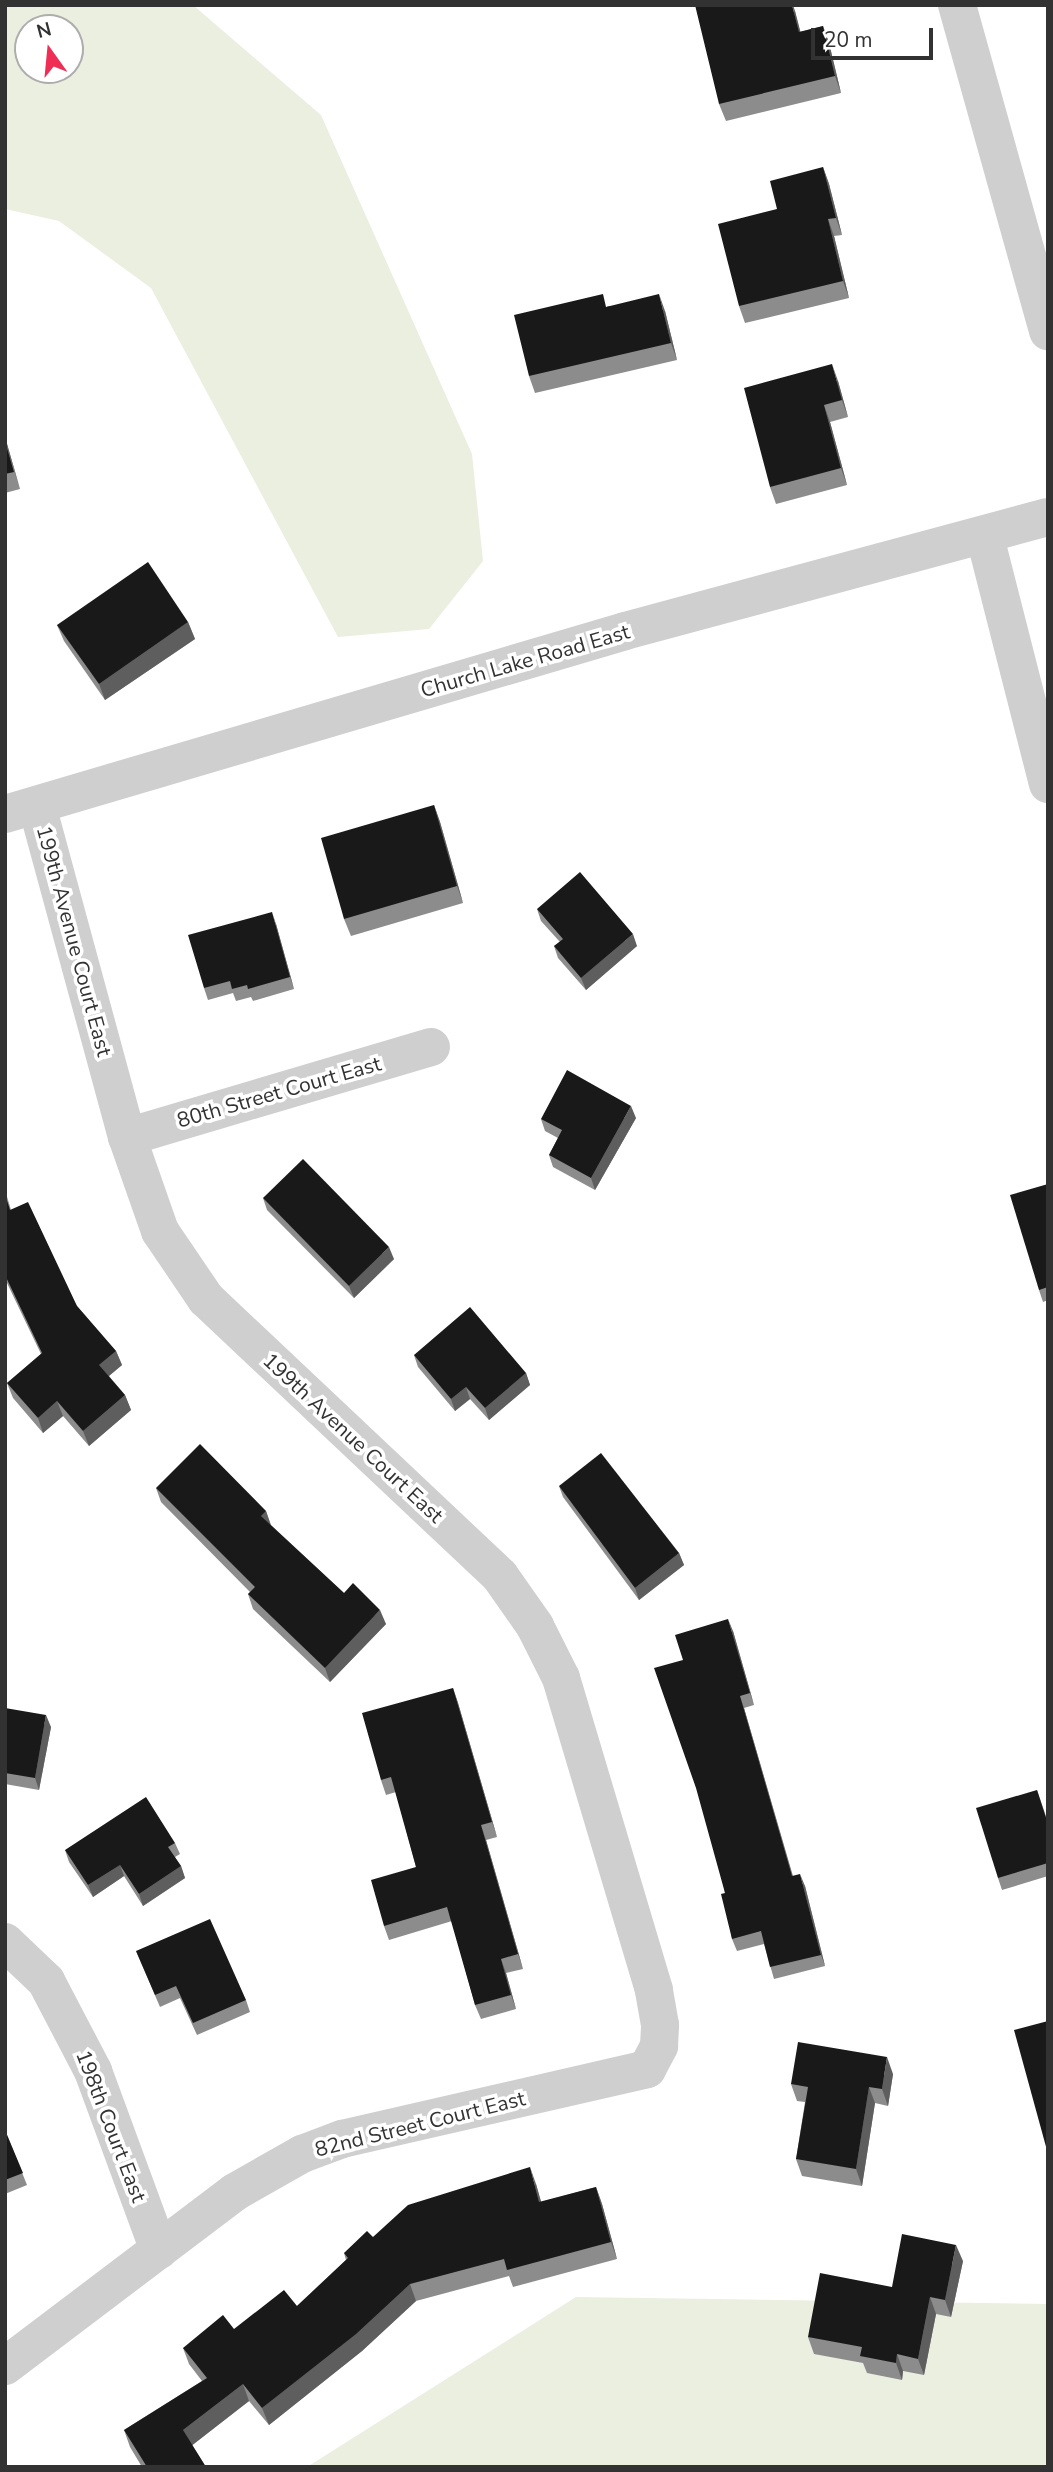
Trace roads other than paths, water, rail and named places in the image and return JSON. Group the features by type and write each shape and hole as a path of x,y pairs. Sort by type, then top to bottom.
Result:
{"street":[{"path":"957,5 1048,332"},
{"name":"Church Lake Road East","path":"21,810 625,631 985,537 1048,517"},
{"path":"985,537 1048,784"},
{"name":"199th Avenue Court East","path":"21,810 160,1231 206,1298 500,1576 535,1626 561,1678 654,1990 659,2046 648,2068"},
{"name":"80th Street Court East","path":"127,1137 430,1047"},
{"name":"198th Court East","path":"5,1942 46,1981 93,2071 159,2250"},
{"name":"82nd Street Court East","path":"5,2366 235,2192 322,2147 648,2068"}]}
